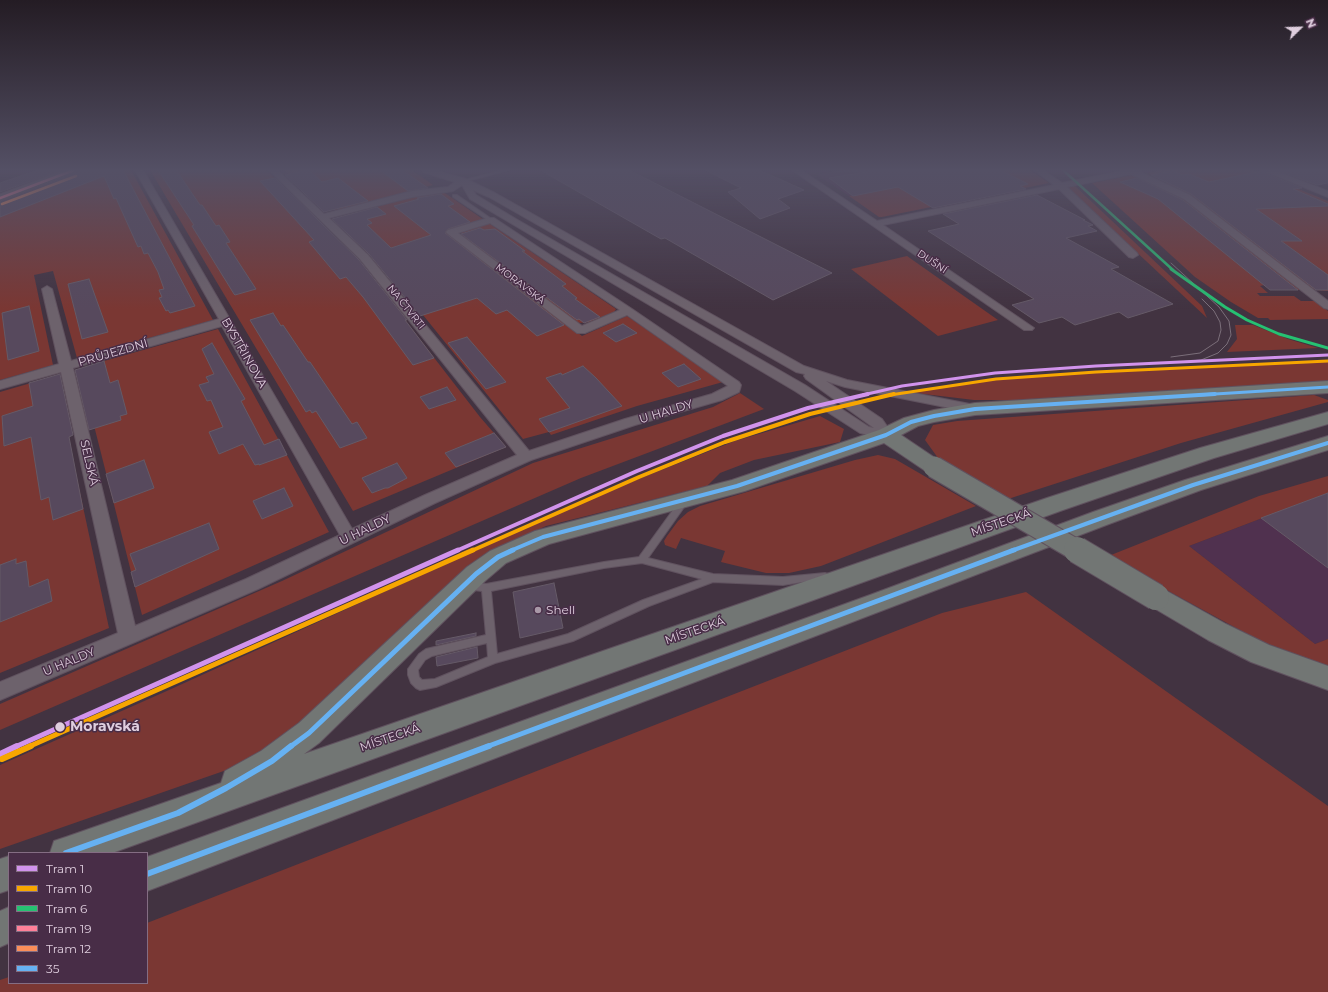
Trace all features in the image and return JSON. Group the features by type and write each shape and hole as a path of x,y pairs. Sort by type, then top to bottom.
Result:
{"highway":[{"path":"178,813 226,788 272,761 309,733 394,653 475,587 498,557 543,538 737,486 886,436 918,420 975,409 1328,388"},
{"name":"MÍSTECKÁ","path":"69,852 1055,504 1207,453 1328,418"},
{"path":"886,436 934,467 1217,632 1260,654 1328,678"},
{"path":"148,874 1108,515 1192,485 1328,443"}],"street":[{"name":"BYSTŘINOVA","path":"166,216 349,537"},
{"path":"324,218 330,216"},
{"path":"505,216 793,384 865,430 886,436"},
{"path":"530,216 800,369 877,422 886,436"},
{"name":"DUŠNÍ","path":"864,216 1028,328"},
{"path":"875,224 912,216"},
{"path":"1093,216 1133,255"},
{"path":"1212,216 1328,306"},
{"name":"NA ČTVRTI","path":"324,218 364,257 526,457"},
{"path":"491,220 628,311"},
{"name":"MORAVSKÁ","path":"491,220 451,232 581,331 628,311"},
{"name":"SELSKÁ","path":"47,289 128,636"},
{"name":"U HALDY","path":"0,692 265,577 441,494 526,457 645,418 717,397 734,389 735,385 628,311"},
{"name":"PRŮJEZDNÍ","path":"0,385 226,321"},
{"path":"800,369 851,384 975,409"}],"lane":[{"path":"485,216 491,220"},
{"path":"642,560 684,501"},
{"path":"493,659 491,638 475,587 642,560 713,578 758,581 806,579 882,565"},
{"path":"491,638 429,652 413,669 415,680 420,684 427,685 444,681 493,659 570,638 646,603 713,578"}],"shaded area":[{"path":"0,216 156,216 213,320 77,358 53,271 34,275 53,365 0,380"},
{"path":"178,216 312,216 377,284 480,417 506,447 353,511"},
{"path":"479,216 484,220 447,231 582,336 627,316 723,382 637,406 551,435 549,432 523,439 394,279 340,217"},
{"path":"1098,216 1107,216 1202,306 1207,318"},
{"path":"1128,216 1207,216 1301,290 1289,290 1259,281 1264,285 1260,286 1268,293 1257,293 1260,296 1294,296 1301,301 1317,301 1328,311 1328,319 1270,320 1268,318 1258,318 1231,302 1195,277"},
{"path":"1217,216 1328,216 1328,291 1312,288"},
{"path":"486,223 490,224 616,309 614,312 589,322 578,323 574,321 461,235 462,231"},
{"path":"907,256 998,320 938,336 851,269"},
{"path":"1235,325 1253,325 1288,339 1318,348 1227,352 1237,339"},
{"path":"218,329 329,532 142,615 86,394 104,361"},
{"path":"1328,360 1328,381 1016,400 974,400 907,392 1022,376"},
{"path":"55,376 109,628 0,673 0,392"},
{"path":"740,393 764,409 581,478 0,730 0,704 282,581 533,463 713,407"},
{"path":"1314,395 1328,400 1328,402 1181,443 1008,499 938,458 925,440 933,425 957,421"},
{"path":"820,416 844,429 840,442 754,460 720,473 707,486 546,526 484,555 261,758 0,849 0,765 169,690 588,499 735,441"},
{"path":"878,455 895,459 976,506 821,566 789,573 766,573 721,562 725,551 681,538 676,549 665,545 664,541 678,521 688,512 700,506 855,460"},
{"path":"1328,476 1328,493 1189,546 1315,644 1328,639 1328,666 1260,641 1106,557 1259,496"},
{"path":"1328,493 1328,639 1315,644 1189,546"},
{"path":"1026,592 1328,806 1328,992 0,992 0,980 8,977 8,984 148,984 148,923 942,613"}],"building":[{"path":"124,216 148,216 195,306 170,313 168,310 166,311 159,298 162,297 159,290 164,289 158,272 148,253 144,254 141,246 138,247"},
{"path":"188,216 210,216 216,226 219,225 230,242 226,243 256,289 234,294 192,226 194,225"},
{"path":"292,216 314,216 359,260 407,320 405,320 434,358 413,365 363,297 346,277 340,279 309,242 314,240"},
{"path":"342,216 377,216 367,219 372,223 367,225 391,248 431,235 407,216 462,216 470,222 448,229 445,233 564,325 537,336 507,310 496,314 477,298 420,316 369,254 332,219"},
{"path":"621,216 720,216 832,273 773,300 665,238 661,239"},
{"path":"757,216 767,216 760,219"},
{"path":"947,216 1078,216 1093,225 1088,226 1097,231 1066,238 1119,267 1111,269 1173,304 1128,318 1119,312 1075,325 1062,317 1039,323 1012,305 1034,299 928,231 959,224"},
{"path":"1179,216 1204,216 1298,290 1270,290"},
{"path":"1220,216 1266,216 1302,241 1281,241 1328,275 1328,290 1316,290"},
{"path":"480,228 484,230 495,229 525,251 522,251 566,284 562,286 577,298 575,299 600,317 584,323 579,319 577,320 461,234"},
{"path":"89,279 108,332 82,339 68,284"},
{"path":"29,306 39,351 8,360 2,313"},
{"path":"273,313 308,362 310,362 352,424 357,422 367,438 340,448 316,411 312,413 310,410 306,412 250,320"},
{"path":"623,324 637,333 616,342 603,333"},
{"path":"467,337 506,382 486,389 448,343"},
{"path":"212,343 245,399 241,401 264,445 279,439 287,455 255,465 243,444 219,454 209,432 223,427 211,400 207,401 199,385 209,382 206,377 214,374 202,349"},
{"path":"104,361 110,383 118,380 127,414 120,416 121,420 89,430 75,370"},
{"path":"684,364 701,379 678,387 662,373"},
{"path":"583,366 622,406 549,432 539,419 570,408 546,378 561,373 562,375"},
{"path":"60,374 73,435 69,437 83,509 53,520 49,497 41,500 31,437 4,446 2,416 33,406 29,383"},
{"path":"447,387 456,400 429,409 420,397"},
{"path":"494,433 506,447 456,467 445,453"},
{"path":"144,460 154,488 114,503 106,474"},
{"path":"397,463 407,478 388,488 372,493 362,478"},
{"path":"284,488 293,506 262,519 253,501"},
{"path":"1328,493 1328,568 1261,518"},
{"path":"209,523 219,549 135,587 131,572 136,570 130,554"},
{"path":"16,559 16,564 26,561 29,587 48,579 52,601 0,622 0,565"},
{"name":"Shell","path":"554,583 563,628 520,638 513,592"},
{"path":"476,633 476,636 436,645 436,641"},
{"path":"477,647 478,658 437,666 436,657"}],"tram line":[{"name":"6","path":"1113,216 1167,266 1225,307 1247,320 1279,334 1328,348"},
{"path":"1171,263 1219,307 1229,321 1231,335 1227,344 1218,353 1201,360 1178,362"},
{"path":"1171,357 1200,353 1218,341 1221,330 1220,322 1214,311 1202,299"},
{"name":"1","path":"0,754 637,471 723,436 808,408 902,386 995,373 1096,366 1328,355"},
{"name":"10","path":"2,759 639,477 725,442 810,414 903,392 996,379 1096,372 1328,361"}],"transit line":[{"name":"35","path":"69,852 178,813 226,788 272,761 309,733 476,574 498,557 543,537 737,486 886,435 911,422 934,416 975,409 1328,387"},
{"name":"35","path":"148,874 1101,518 1193,485 1328,443"}],"place":[{"name":"Shell","path":"538,610"},
{"name":"Moravská","path":"60,727"}]}
